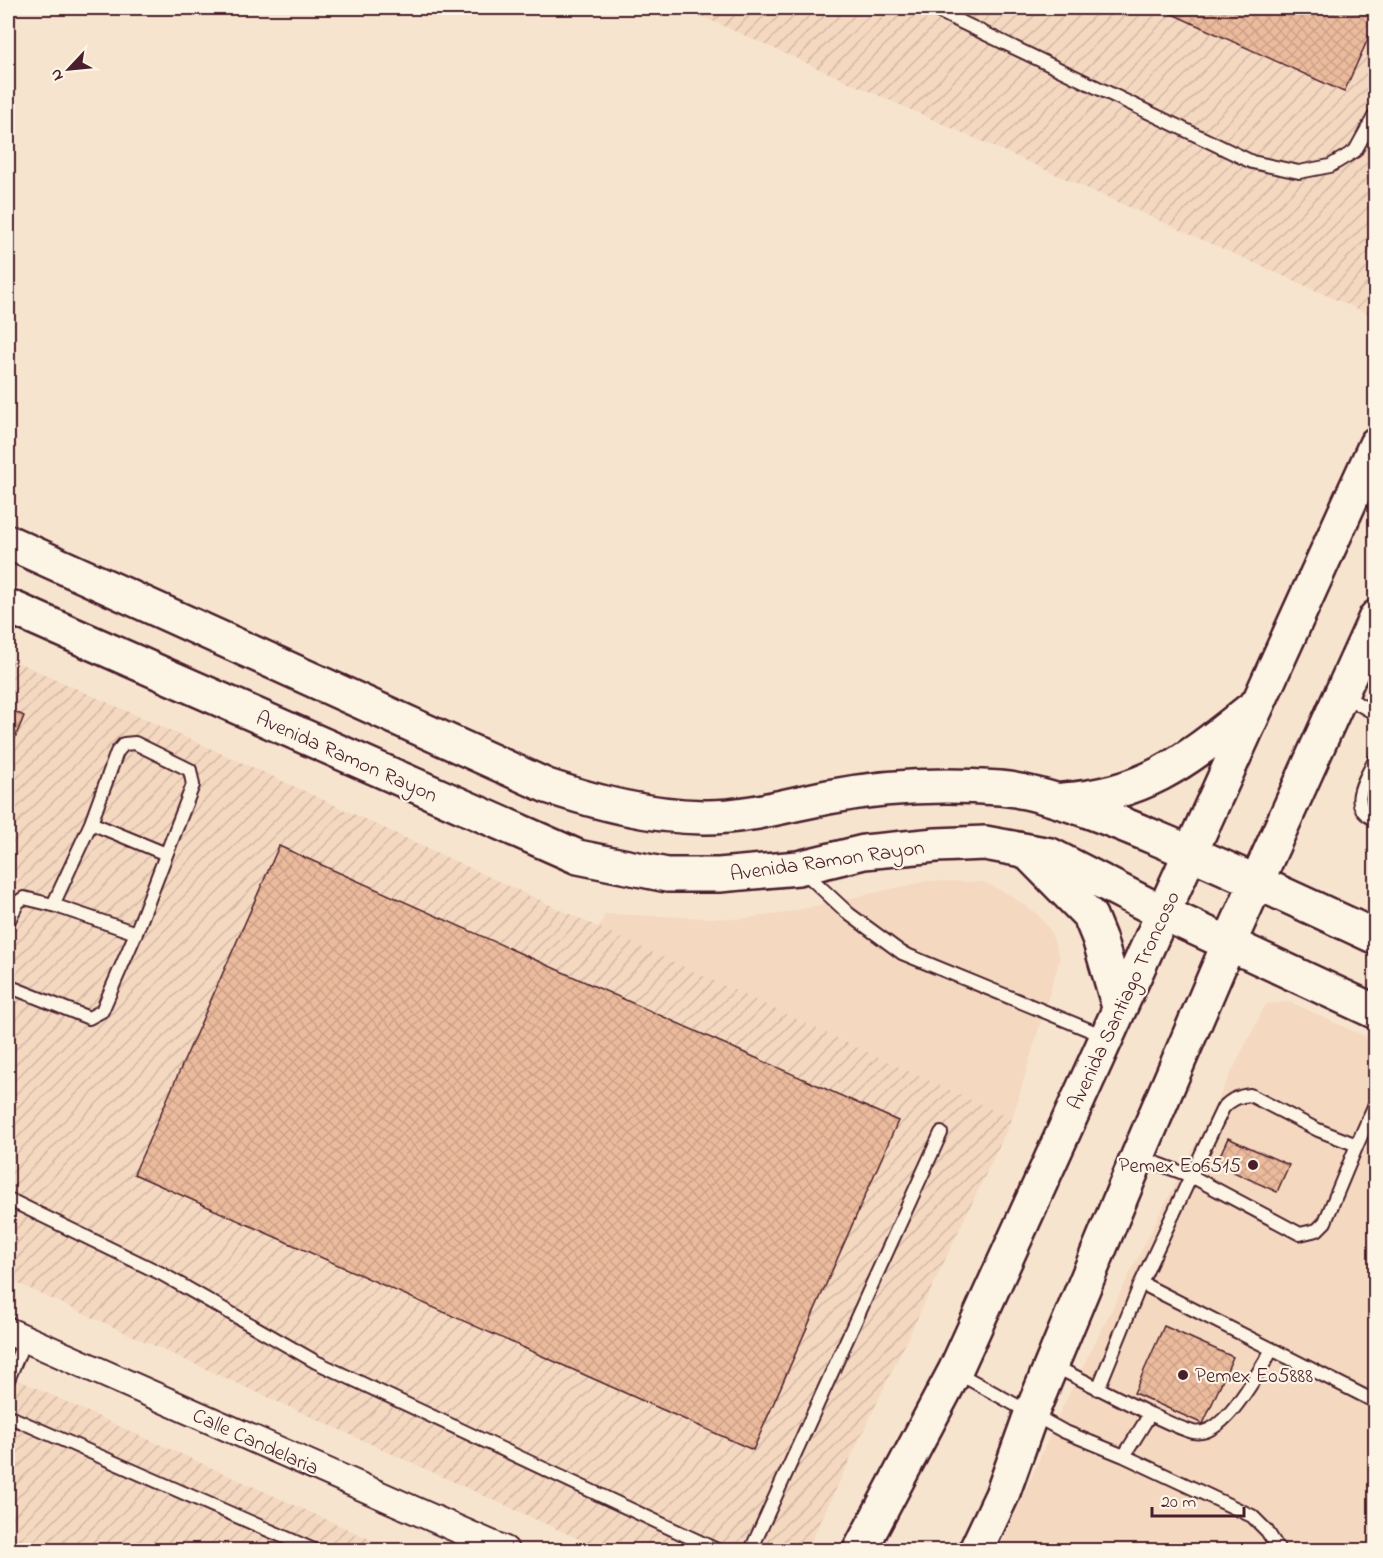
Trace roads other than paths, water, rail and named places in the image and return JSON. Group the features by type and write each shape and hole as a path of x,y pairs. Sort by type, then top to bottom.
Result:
{"main road":[{"name":"Avenida Santiago Troncoso","path":"860,1551 955,1371 1376,444"},
{"path":"8,542 548,786 599,803 651,813 705,817 759,811 831,796 898,787 1003,788 1109,818 1258,881 1376,937"},
{"name":"Avenida Ramon Rayon","path":"8,606 578,857 667,875 719,875 798,868 864,852 936,845 985,843 1050,855 1164,913 1376,1012"},
{"path":"976,1551 1002,1495 1051,1365 1229,943 1376,617"},
{"path":"1052,800 1090,798 1117,792 1157,776 1188,758 1258,703"},
{"path":"1027,851 1090,916 1099,938 1119,1007"}],"street":[{"name":"Calle Candelaria","path":"16,1335 505,1551"}],"lane":[{"path":"932,8 1252,162 1299,172 1330,166 1355,151 1376,113"},
{"path":"1341,694 1376,714"},
{"path":"8,986 89,1018 102,1011 136,933 193,784 193,775 185,767 135,743 124,744 117,752 91,823 53,905"},
{"path":"1374,766 1358,801 1360,809 1367,817 1376,820"},
{"path":"91,823 166,854"},
{"path":"798,868 849,914 902,953 1105,1037"},
{"path":"8,922 18,902 24,898 53,905 136,933"},
{"path":"1098,1389 1142,1283 1223,1108 1230,1100 1250,1095 1318,1130 1357,1145"},
{"path":"1138,1156 1191,1176 1300,1234 1317,1230 1325,1222 1376,1102"},
{"path":"751,1551 941,1133"},
{"path":"8,1199 162,1274 316,1362 717,1551"},
{"path":"1142,1283 1376,1402"},
{"path":"8,1380 16,1335"},
{"path":"1051,1365 1150,1414 1195,1432 1212,1430 1225,1420 1272,1350"},
{"path":"955,1371 1063,1431 1124,1456 1252,1516 1267,1530 1279,1551"},
{"path":"1124,1456 1150,1414"},
{"path":"8,1416 314,1551"}],"place":[{"name":"Pemex E06515","path":"1253,1165"},
{"name":"Pemex E05888","path":"1183,1375"}]}
